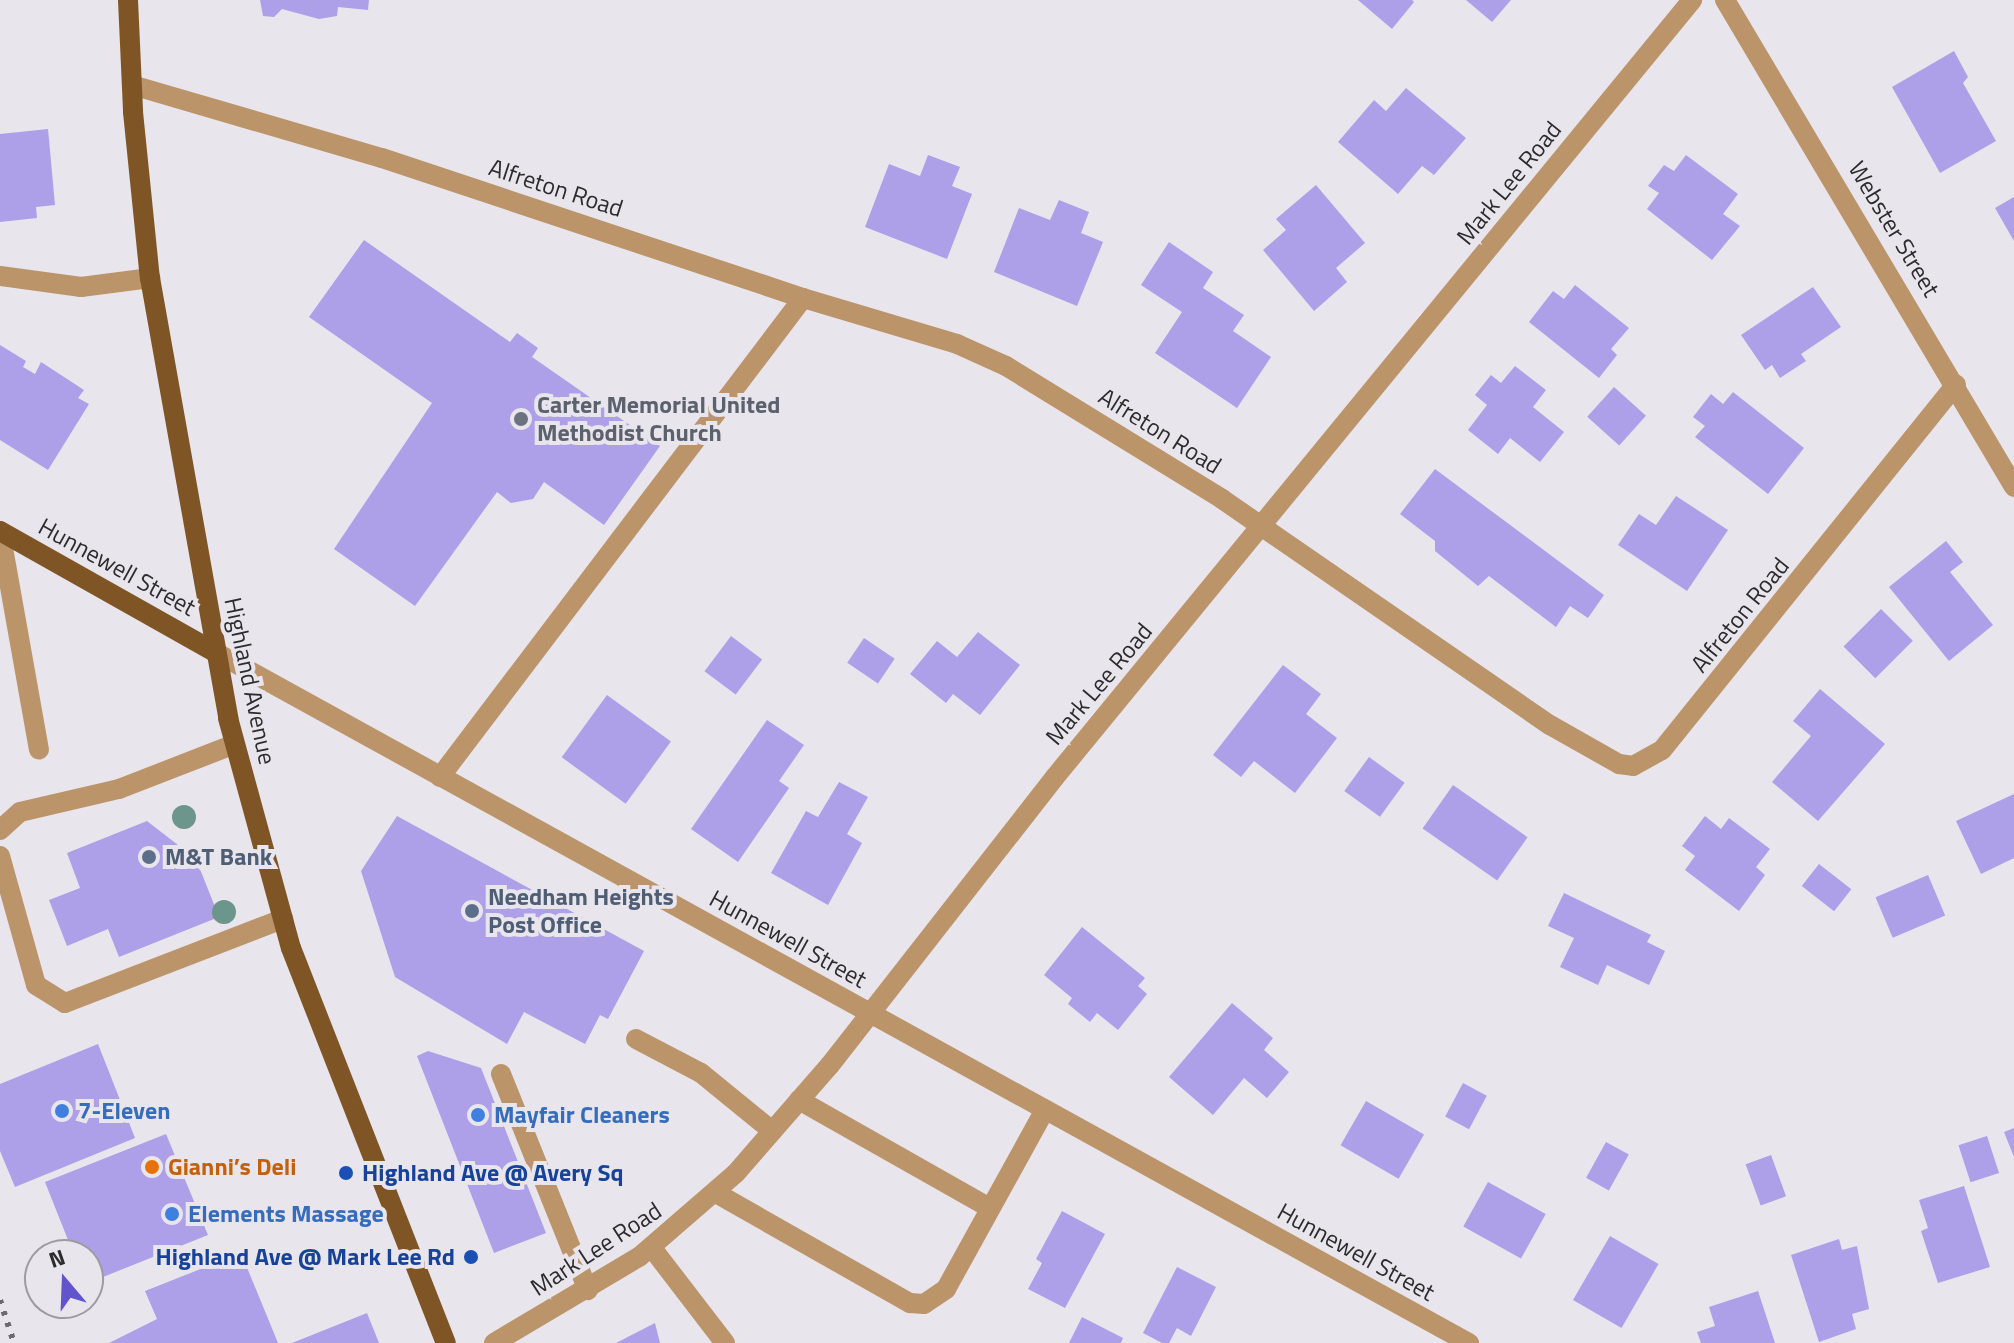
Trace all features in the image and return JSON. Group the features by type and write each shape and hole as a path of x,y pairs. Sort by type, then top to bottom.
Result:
{"main road":[{"name":"Highland Avenue","path":"128,0 132,85 150,278 215,652 235,744 283,919 446,1343"},
{"name":"Hunnewell Street","path":"0,531 215,652"}],"street":[{"name":"Mark Lee Road","path":"494,1343 588,1290 652,1248 716,1193 772,1131 869,1014 1055,777 1692,0"},
{"name":"Webster Street","path":"1725,0 1956,384 2008,459 2014,487"},
{"name":"Alfreton Road","path":"132,85 382,158 803,298 957,344 1006,366 1263,527 1583,747 1605,761 1633,766 1674,735 1956,384"},
{"path":"0,276 81,287 150,278"},
{"path":"440,777 803,298"},
{"path":"0,531 39,750"},
{"name":"Hunnewell Street","path":"215,652 1469,1343"},
{"path":"0,830 20,812 119,789 235,744"},
{"path":"0,856 36,985 65,1003 283,919"},
{"path":"636,1039 701,1073 772,1131"},
{"path":"501,1074 588,1290"},
{"path":"799,1100 990,1208"},
{"path":"716,1193 916,1304 936,1299 946,1289 1045,1110"},
{"path":"652,1248 725,1343"}],"building":[{"path":"260,0 369,0 368,10 338,7 337,16 319,19 282,9 274,17 263,16"},
{"path":"1358,0 1412,0 1414,2 1392,29"},
{"path":"1466,0 1511,0 1492,22"},
{"path":"1954,51 1968,77 1963,83 1996,141 1940,173 1892,87"},
{"path":"1406,88 1466,138 1434,175 1422,166 1398,194 1338,142 1374,100 1386,111"},
{"path":"48,129 55,205 36,207 37,218 0,222 0,134"},
{"path":"928,155 960,167 952,186 972,194 947,259 865,227 889,164 920,176"},
{"path":"1686,155 1738,194 1723,214 1740,226 1712,260 1647,209 1659,193 1648,186 1664,165 1674,171"},
{"path":"1316,185 1365,243 1336,268 1347,282 1314,311 1263,250 1286,230 1276,219"},
{"path":"2014,197 2014,241 1995,208"},
{"path":"1059,200 1089,212 1081,233 1103,242 1077,306 994,272 1019,208 1050,220"},
{"name":"Carter Memorial United Methodist Church","path":"364,240 510,342 517,333 538,348 532,357 660,446 604,525 544,482 533,499 511,503 497,492 415,606 334,549 432,403 309,317"},
{"path":"1169,242 1213,272 1203,288 1244,315 1233,331 1271,357 1237,408 1155,353 1182,312 1141,285"},
{"path":"1575,285 1629,328 1611,349 1617,355 1599,378 1529,322 1553,291 1564,299"},
{"path":"1813,287 1841,327 1801,354 1806,361 1780,378 1772,365 1765,370 1741,335"},
{"path":"0,345 26,361 23,367 35,374 41,362 84,390 78,398 89,404 48,470 0,440"},
{"path":"1515,366 1546,390 1533,407 1564,432 1540,462 1510,438 1498,454 1468,430 1487,405 1475,395 1491,375 1501,383"},
{"path":"1614,387 1646,416 1619,445 1587,417"},
{"path":"1733,392 1804,448 1768,494 1695,437 1705,426 1693,417 1711,394 1723,404"},
{"path":"1435,469 1604,595 1588,618 1570,606 1556,627 1489,576 1478,586 1435,551 1435,541 1400,514"},
{"path":"1676,496 1728,530 1687,591 1618,545 1639,514 1656,525"},
{"path":"1946,541 1963,562 1950,572 1993,625 1949,661 1889,587"},
{"path":"1881,609 1913,641 1875,678 1844,646"},
{"path":"978,632 1020,665 980,715 953,694 946,703 910,674 937,641 957,657"},
{"path":"731,636 762,659 736,695 705,671"},
{"path":"864,638 895,659 878,684 847,663"},
{"path":"1283,665 1321,694 1306,714 1337,738 1295,793 1254,761 1241,777 1213,755"},
{"path":"1820,689 1885,744 1818,821 1772,782 1811,736 1793,721"},
{"path":"607,695 671,741 626,804 562,757"},
{"path":"767,720 804,745 779,781 789,788 738,862 691,829"},
{"path":"1369,757 1405,783 1380,817 1344,791"},
{"path":"839,782 868,797 847,834 862,843 828,905 771,873 806,811 818,817"},
{"path":"1453,785 1528,837 1497,881 1423,828"},
{"path":"2014,794 2014,858 1981,874 1956,821"},
{"name":"Needham Heights Post Office","path":"397,816 644,951 608,1019 600,1015 585,1044 524,1012 507,1044 395,977 361,871"},
{"path":"1705,816 1721,829 1729,818 1770,849 1756,867 1765,875 1739,911 1685,870 1695,856 1682,846"},
{"path":"147,821 196,859 219,917 119,957 108,929 67,946 49,900 80,888 67,853"},
{"path":"1819,864 1851,889 1834,911 1802,886"},
{"path":"1928,875 1945,916 1893,938 1876,897"},
{"path":"1564,893 1651,935 1647,942 1665,951 1649,985 1607,965 1598,985 1560,967 1574,938 1548,926"},
{"path":"1082,927 1145,978 1138,986 1147,994 1118,1030 1097,1013 1090,1022 1068,1004 1072,998 1044,975"},
{"path":"1232,1003 1273,1038 1264,1050 1289,1072 1267,1098 1244,1078 1213,1115 1169,1077"},
{"name":"7-Eleven","path":"98,1044 135,1138 15,1187 0,1151 0,1084"},
{"path":"428,1051 481,1068 546,1233 494,1253 417,1056"},
{"path":"1463,1083 1487,1096 1469,1129 1445,1117"},
{"path":"1366,1101 1424,1134 1399,1179 1340,1145"},
{"path":"2014,1128 2014,1157 2004,1132"},
{"path":"166,1134 208,1235 104,1277 104,1239 68,1239 45,1182"},
{"path":"1987,1136 1999,1173 1971,1182 1958,1145"},
{"path":"1606,1142 1629,1155 1609,1190 1586,1178"},
{"path":"1771,1155 1786,1196 1761,1206 1746,1164"},
{"path":"1488,1182 1546,1214 1521,1259 1463,1227"},
{"path":"1964,1186 1990,1267 1938,1283 1921,1231 1928,1228 1919,1200"},
{"path":"1062,1211 1105,1234 1065,1308 1028,1289 1042,1263 1036,1259"},
{"path":"1610,1236 1658,1264 1621,1328 1573,1300"},
{"path":"1839,1239 1842,1250 1857,1246 1869,1309 1852,1314 1856,1329 1819,1342 1791,1255"},
{"path":"241,1253 278,1343 109,1343 157,1319 145,1291"},
{"path":"1177,1267 1216,1287 1191,1336 1177,1328 1169,1343 1162,1343 1143,1333"},
{"path":"1758,1291 1775,1343 1701,1343 1697,1332 1715,1326 1709,1307"},
{"path":"367,1313 379,1343 292,1343"},
{"path":"1082,1317 1123,1338 1121,1343 1069,1343"},
{"path":"655,1323 660,1343 616,1343"}],"railway":[{"path":"0,1300 14,1343"}],"place":[{"name":"Carter Memorial United Methodist Church","path":"521,419"},
{"name":"M&T Bank","path":"149,857"},
{"name":"Needham Heights Post Office","path":"472,911"},
{"name":"7-Eleven","path":"62,1111"},
{"name":"Mayfair Cleaners","path":"478,1115"},
{"name":"Gianni’s Deli","path":"152,1167"},
{"name":"Highland Ave @ Avery Sq","path":"346,1173"},
{"name":"Elements Massage","path":"172,1214"},
{"name":"Highland Ave @ Mark Lee Rd","path":"471,1257"}]}
